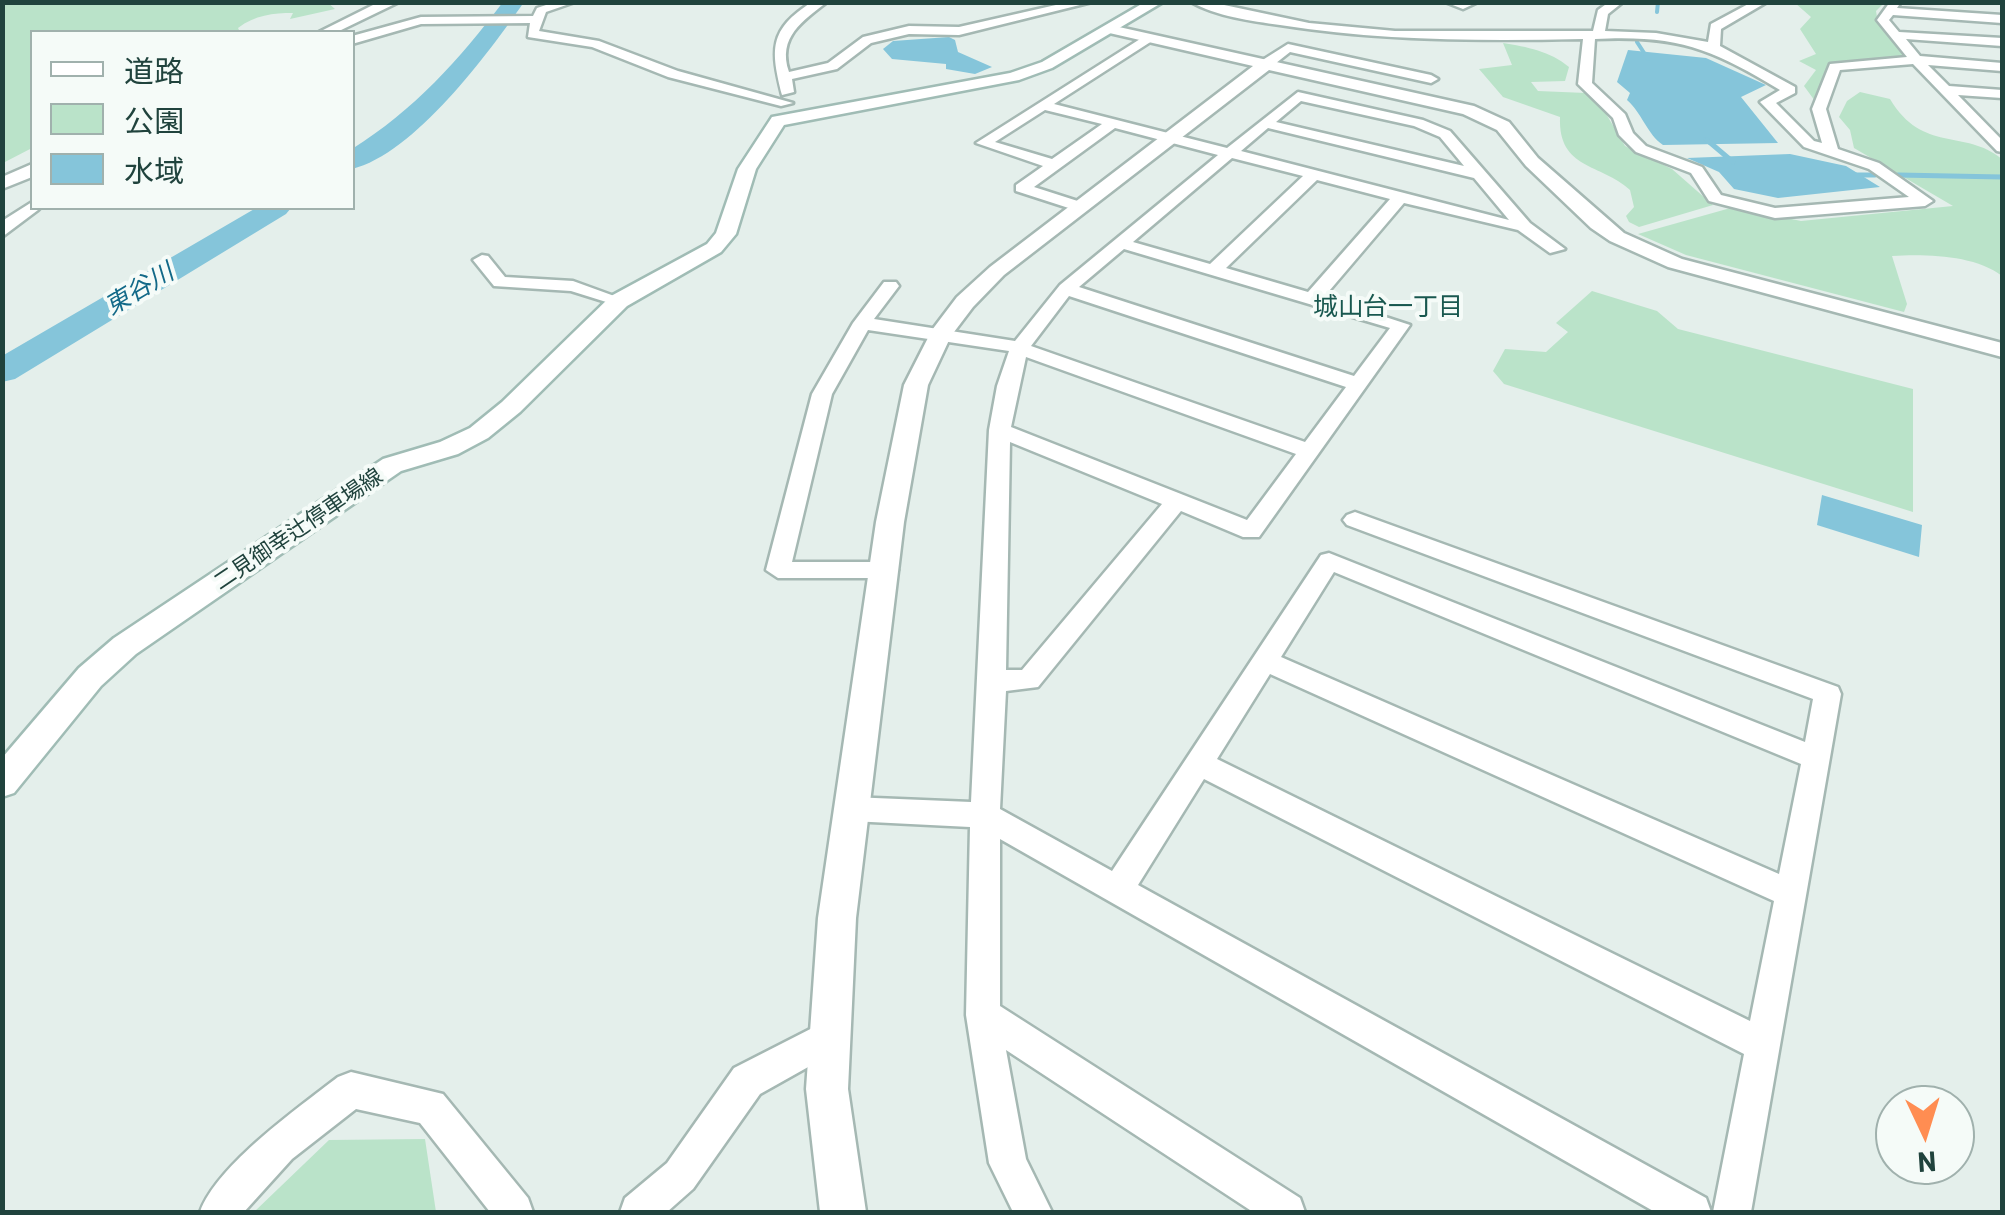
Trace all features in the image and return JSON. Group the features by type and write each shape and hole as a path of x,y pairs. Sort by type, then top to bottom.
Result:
{"street":[{"path":"330,30 392,2"},
{"path":"355,40 379,36 401,24 528,19 541,10 570,2"},
{"path":"782,112 786,78 780,61 785,33 801,15 822,2"},
{"path":"786,78 832,66 867,40 909,30 969,29 1086,2"},
{"path":"528,19 532,34 538,37 595,44 782,112 1014,77 1047,64 1156,2"},
{"path":"1196,2 1262,18 1376,32 1514,38 1594,36 1714,48 1790,90 1768,102 1809,144 1874,166 1925,201 1775,214 1715,198 1698,170 1641,150 1626,135 1620,118 1585,84 1594,36 1602,12 1618,2"},
{"path":"1450,2 1463,6 1473,2"},
{"path":"1586,2 1602,12"},
{"path":"1714,48 1715,27 1762,2"},
{"path":"2002,19 1891,7 1883,20 1916,60 2002,148"},
{"path":"1110,29 1468,110 1503,126 1532,162 1598,224 1675,263 2002,350"},
{"path":"1895,35 2002,42"},
{"path":"1055,164 984,143 1148,38"},
{"path":"843,1212 827,1089 836,918 890,522 916,384 940,335 996,271 1288,48 1431,80"},
{"path":"1831,150 1819,109 1835,67 1916,60 2002,67"},
{"path":"1412,97 1446,66"},
{"path":"1948,90 2002,94"},
{"path":"1033,1212 1008,1164 983,1015 985,815 994,681 1000,430 1018,347 1039,316 1066,289 1298,96 1418,123 1445,134 1524,227 1556,249"},
{"path":"1042,105 1514,226"},
{"name":"二見御幸辻停車場線","path":"2,782 90,677 125,646 392,466 449,448 479,433 511,407 619,301 714,248 726,234 746,169 782,112"},
{"path":"1977,122 2002,124"},
{"path":"1264,123 1477,174"},
{"path":"1081,207 1022,188 1113,124"},
{"path":"2,184 30,171"},
{"path":"1214,270 1314,175"},
{"path":"1312,299 1400,197"},
{"path":"2,232 30,210"},
{"path":"1000,430 1251,531 1401,324 1120,243"},
{"path":"482,260 500,282 573,286 619,301"},
{"path":"886,570 778,570 822,394 862,323 890,286"},
{"path":"1066,289 1358,384"},
{"path":"862,323 1018,347 1309,451"},
{"path":"994,681 1029,680 1177,501"},
{"path":"1355,520 1828,694 1732,1212"},
{"path":"1118,889 1328,562 1816,758"},
{"path":"1265,661 1791,894"},
{"path":"1199,763 1763,1045"},
{"path":"851,808 985,815 1692,1212"},
{"path":"983,1015 1286,1212"},
{"path":"639,1212 680,1176 747,1081 830,1036"},
{"path":"219,1212 278,1146 350,1090 430,1107 514,1212"}],"green space":[{"path":"327,2 335,9 290,19 293,13 264,16 239,30 30,30 30,149 3,163 2,3"},
{"path":"1795,3 1884,3 1876,11 1878,23 1906,56 1831,65 1815,101 1804,86 1816,70 1799,61 1816,54 1800,29 1811,17"},
{"path":"1503,43 1546,53 1569,67 1565,81 1531,82 1538,91 1586,93 1605,112 1625,146 1672,169 1713,205 1639,227 1629,222 1626,216 1634,207 1630,190 1574,156 1561,134 1560,117 1503,97 1479,69 1512,65"},
{"path":"1860,92 1890,99 1903,116 1930,134 1973,144 2002,159 2002,276 1964,260 1892,256 1907,304 1904,312 1686,255 1638,234 1734,207 1801,221 1953,206 1854,148 1850,130 1839,117 1847,101"},
{"path":"1592,291 1657,311 1678,329 1913,389 1913,512 1504,384 1493,371 1505,349 1546,352 1568,332 1556,323"},
{"path":"425,1139 436,1212 254,1212 329,1140"}],"water":[{"path":"949,37 955,40 958,52 992,67 975,74 946,69 946,64 892,59 883,49 893,41"},
{"path":"1628,50 1706,58 1766,85 1741,97 1778,143 1663,145 1627,100 1630,93 1617,82"},
{"path":"1790,154 1846,166 1880,187 1778,198 1734,189 1719,172 1687,158"},
{"path":"1822,495 1922,525 1919,557 1817,525"}],"waterway":[{"name":"東谷川","path":"355,159 424,109 514,2"},
{"path":"1657,12 1658,2"},
{"path":"1637,42 1648,59"},
{"path":"1705,139 1710,143"},
{"path":"1707,140 1733,162"},
{"path":"1853,175 1875,175"},
{"path":"1898,175 2002,177"},
{"name":"東谷川","path":"2,371 273,210"}],"district":[{"name":"城山台一丁目","path":"1388,307"}]}
